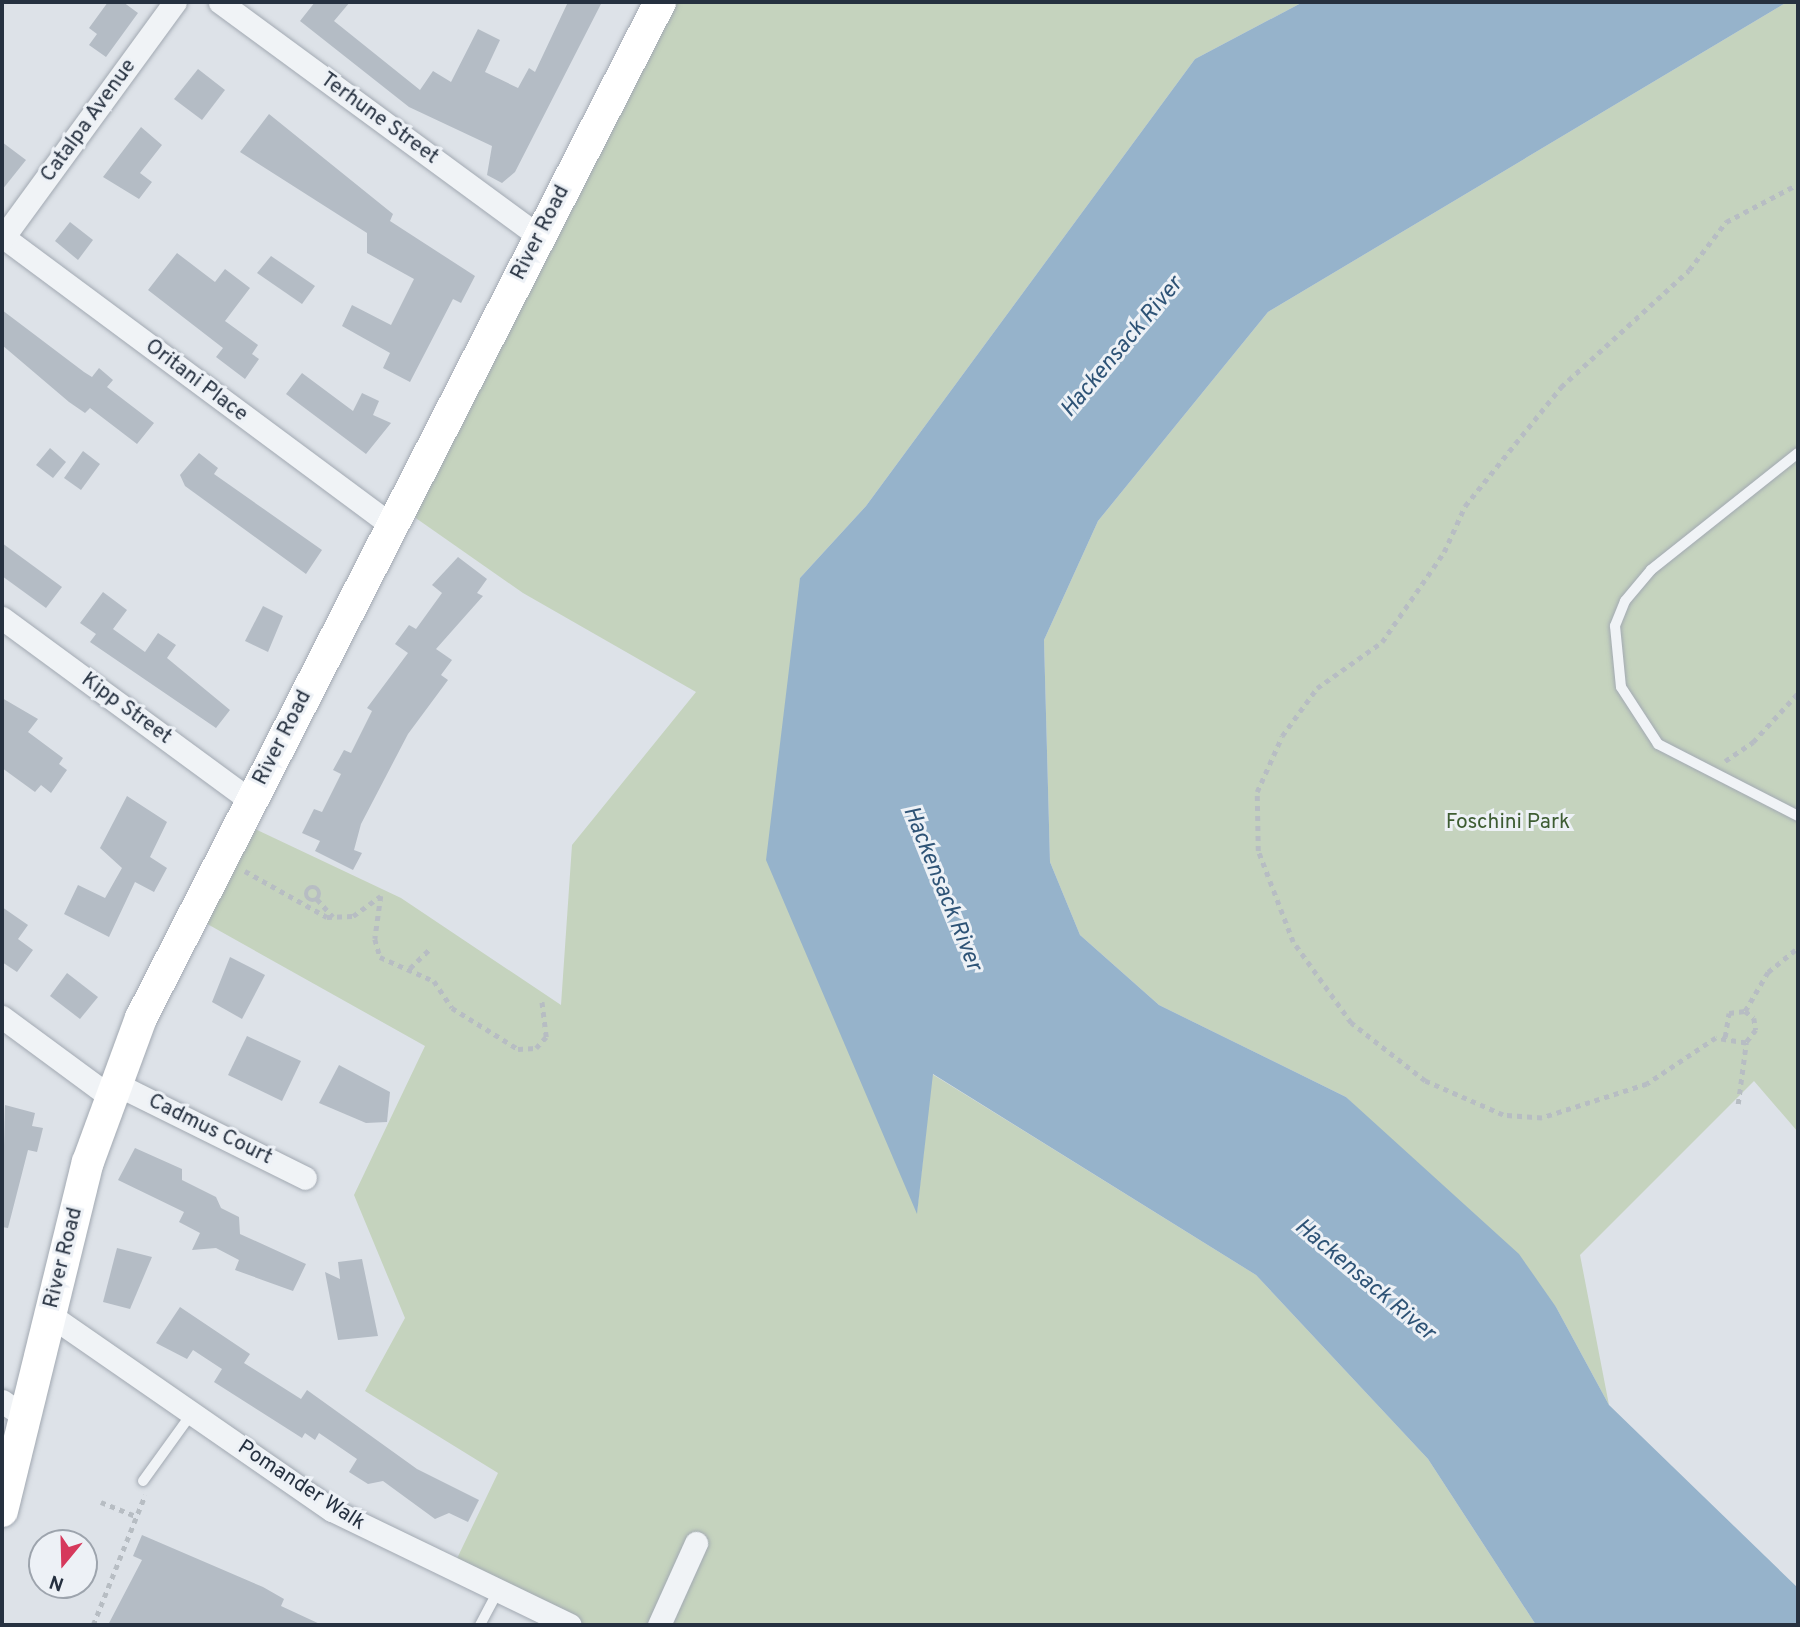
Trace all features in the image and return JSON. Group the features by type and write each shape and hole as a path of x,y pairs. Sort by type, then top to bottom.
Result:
{"main road":[{"name":"River Road","path":"2,1511 13,1409 50,1315 112,1089 222,858 660,2"}],"street":[{"name":"Catalpa Avenue","path":"2,237 175,2"},
{"name":"Terhune Street","path":"220,2 539,236"},
{"name":"Oritani Place","path":"2,237 391,525"},
{"name":"Kipp Street","path":"2,618 251,801"},
{"name":"Cadmus Court","path":"2,1017 112,1089 305,1178"},
{"name":"Pomander Walk","path":"50,1315 332,1510 497,1593 570,1625"},
{"path":"659,1625 696,1543"}],"lane":[{"path":"1798,453 1651,570 1625,601 1615,626 1621,687 1639,719 1658,744 1701,770 1798,816"},
{"path":"146,1483 192,1413"},
{"path":"480,1625 497,1593"}],"path":[{"path":"1746,1043 1726,1037 1705,1043 1647,1084 1542,1118 1503,1115 1435,1087 1351,1023 1298,951 1258,850 1257,792 1282,736 1317,688 1382,642 1444,552 1465,506 1561,387 1689,270 1726,222 1798,184"},
{"path":"1701,770 1753,742 1798,693"},
{"path":"222,858 333,918 360,913 381,896 376,953 434,981 463,1016 517,1049 536,1048 546,1037 541,998"},
{"path":"302,903 312,886 320,891 317,899"},
{"path":"307,898 317,899 333,918"},
{"path":"410,968 432,947"},
{"path":"1726,1037 1726,1017 1745,1011 1768,972 1798,948"},
{"path":"1738,1104 1746,1043 1756,1024 1745,1011"},
{"path":"93,1625 146,1483"},
{"path":"101,1502 135,1516"}],"green space":[{"path":"660,2 1303,2 1195,59 866,506 800,578 917,1212 932,1074 1256,1275 1428,1459 1536,1625 570,1625 451,1571 498,1473 365,1391 405,1318 354,1195 425,1046 193,916 240,822 401,898 561,1005 572,845 696,692 523,593 400,507"},
{"name":"Foschini Park","path":"1787,2 1798,2 1798,1132 1754,1081 1580,1255 1609,1405 1556,1307 1346,1097 1159,1005 1080,935 1050,862 1044,640 1098,521 1268,312"}],"water":[{"name":"Hackensack River","path":"1303,2 1787,2 1268,312 1098,521 1044,640 1050,862 1080,935 1159,1005 1346,1097 1519,1254 1556,1307 1609,1405 1798,1588 1798,1625 1536,1625 1428,1459 1256,1275 933,1074 917,1214 766,860 800,578 866,506 1195,59"}],"building":[{"path":"108,2 123,2 138,13 106,57 89,45 97,34 89,28"},
{"path":"315,2 350,2 334,21 420,90 433,71 451,82 478,29 500,40 485,72 518,88 529,68 535,72 568,2 602,2 515,172 502,183 487,175 492,146 409,107 300,21"},
{"path":"198,69 225,90 202,120 174,99"},
{"path":"269,114 393,214 390,221 475,276 461,303 453,299 410,382 383,368 390,353 342,326 352,305 391,325 414,279 367,253 367,233 240,152"},
{"path":"141,127 162,145 140,173 152,182 139,199 103,177"},
{"path":"2,142 26,160 2,190"},
{"path":"70,222 93,240 78,260 55,241"},
{"path":"177,253 215,282 225,269 250,288 225,321 258,345 252,354 259,359 245,379 216,357 223,348 148,290"},
{"path":"271,256 315,286 302,304 257,273"},
{"path":"2,310 84,372 92,377 99,368 113,380 107,387 154,423 137,444 90,408 85,413 69,402 2,345"},
{"path":"302,373 353,411 362,393 379,401 373,415 391,423 366,454 286,394"},
{"path":"50,448 66,462 53,478 36,465"},
{"path":"83,451 100,464 81,490 64,478"},
{"path":"199,453 218,468 214,474 322,550 306,574 185,486 180,475"},
{"path":"2,543 62,587 46,608 2,576"},
{"path":"458,557 487,579 477,593 483,596 436,649 452,660 441,675 448,680 408,734 361,824 354,850 362,853 353,870 315,851 320,841 302,833 314,809 322,812 341,774 333,770 344,750 351,753 372,711 367,708 408,653 395,644 409,625 416,629 442,593 432,585"},
{"path":"103,592 127,610 113,629 145,652 158,633 176,645 167,658 230,710 216,728 90,642 96,634 80,623"},
{"path":"263,606 283,616 268,652 245,641"},
{"path":"2,698 38,719 28,732 63,758 59,764 67,770 51,793 41,785 35,792 2,768"},
{"path":"127,796 167,822 150,857 167,868 154,892 135,882 109,937 64,914 78,885 105,898 122,868 100,848"},
{"path":"2,907 28,925 18,939 33,950 17,972 2,962"},
{"path":"230,957 265,975 242,1019 212,1002"},
{"path":"67,973 98,997 80,1019 50,996"},
{"path":"247,1036 301,1061 282,1101 228,1075"},
{"path":"339,1065 390,1092 387,1122 366,1123 319,1103"},
{"path":"5,1105 35,1113 32,1126 43,1128 37,1152 28,1150 8,1228 2,1227"},
{"path":"135,1148 182,1169 182,1180 216,1197 221,1208 239,1217 240,1234 306,1264 293,1291 235,1270 239,1260 216,1248 192,1250 200,1233 179,1222 184,1212 118,1180"},
{"path":"117,1248 152,1257 130,1309 103,1302"},
{"path":"362,1259 378,1336 338,1340 325,1272 340,1279 338,1262"},
{"path":"180,1307 250,1354 244,1363 301,1399 307,1390 417,1469 479,1500 468,1522 449,1513 435,1519 383,1481 368,1484 349,1472 357,1459 319,1433 315,1440 305,1433 302,1438 214,1382 222,1369 193,1350 187,1359 156,1343"},
{"path":"142,1535 263,1587 284,1599 281,1606 322,1625 108,1625 142,1560 133,1556"}]}
